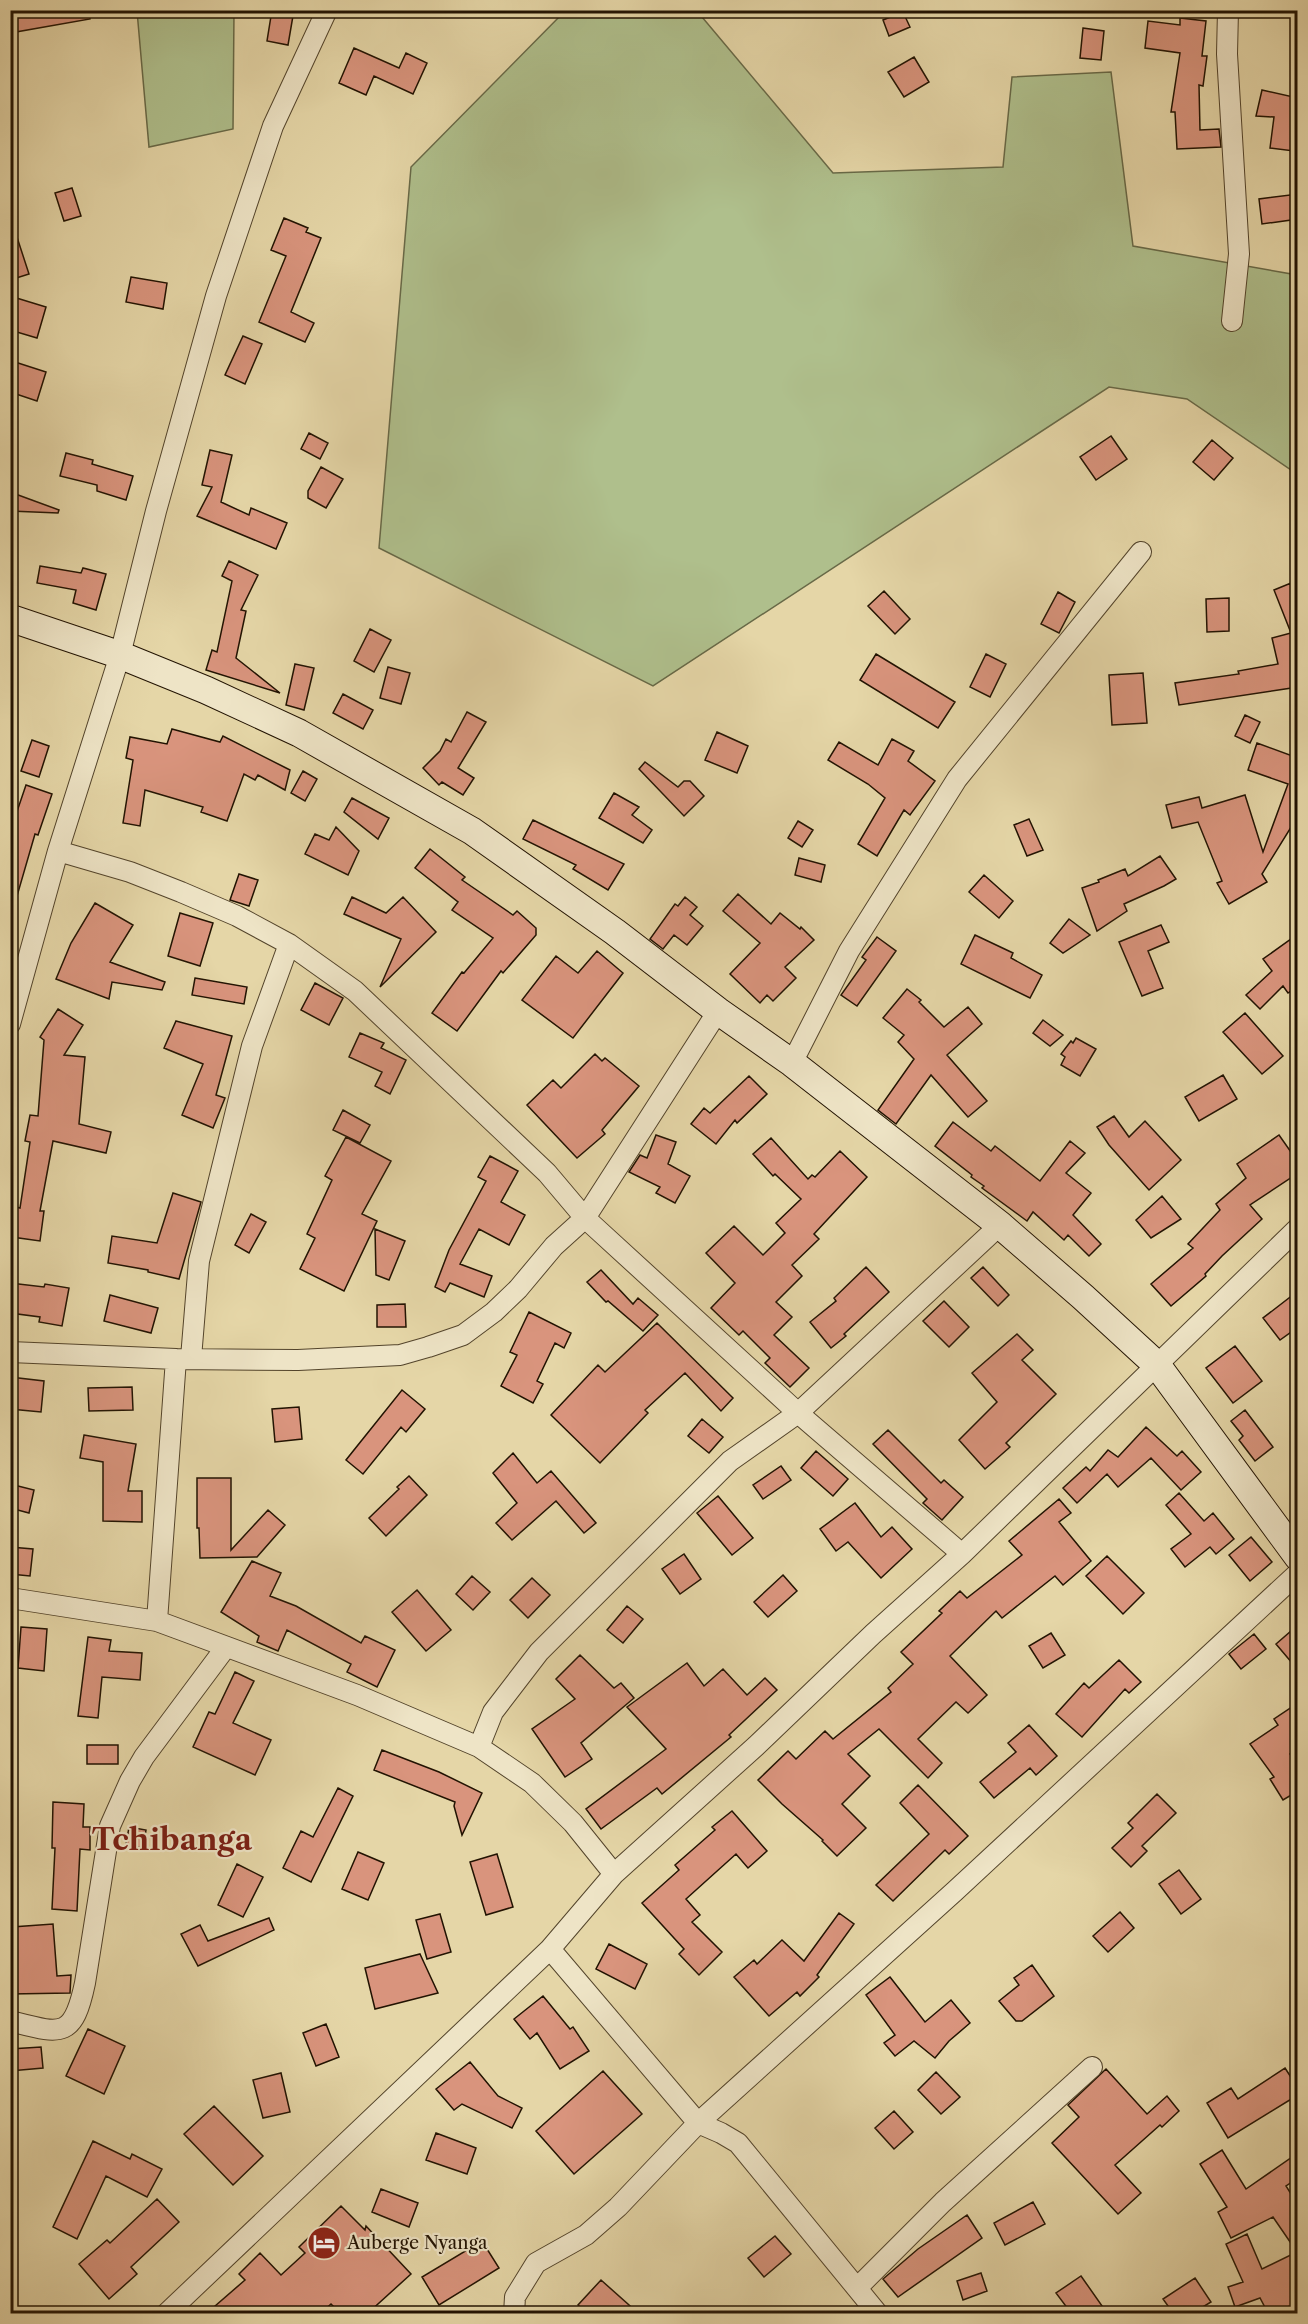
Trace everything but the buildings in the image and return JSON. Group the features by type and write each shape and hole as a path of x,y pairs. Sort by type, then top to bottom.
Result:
{"main road":[{"path":"10,618 120,655 206,690 299,733 472,831 615,932 718,1011 792,1063 1000,1225 1157,1365 1298,1557"}],"street":[{"path":"10,1024 58,851 120,655 156,511 216,296 273,126 327,10"},
{"path":"1228,10 1227,54 1239,254 1232,321"},
{"path":"792,1063 849,951 957,779 1141,552"},
{"path":"58,851 130,872 237,916 289,944 355,991 547,1173 585,1218 798,1413 963,1554"},
{"path":"157,1621 184,1359 202,1250 252,1046 289,944"},
{"path":"10,1352 184,1359 298,1360 400,1355 463,1335 494,1312 518,1289 554,1246 585,1218 718,1011"},
{"path":"479,1747 493,1712 539,1652 730,1461 798,1413 1000,1225"},
{"path":"166,2313 550,1949 614,1874 756,1746 873,1634 963,1554 1298,1228"},
{"path":"514,2313 515,2297 536,2263 586,2235 618,2207 698,2123 955,1891 1298,1573"},
{"path":"10,1598 157,1621 357,1695 479,1747 540,1791 573,1823 614,1874"},
{"path":"10,2021 56,2030 67,2027 73,2020 81,2002 85,1983 110,1826 130,1781 144,1757 226,1647"},
{"path":"550,1949 698,2123 738,2143 878,2313"},
{"path":"857,2288 943,2202 1092,2067"}],"green space":[{"path":"137,11 234,11 233,129 149,147"},
{"path":"565,11 697,11 833,173 1003,167 1012,77 1111,72 1133,246 1297,275 1297,474 1187,399 1109,387 653,686 379,548 411,167"}],"place":[{"name":"Auberge Nyanga","path":"324,2243"}],"district":[{"name":"Tchibanga","path":"172,1839"}]}
